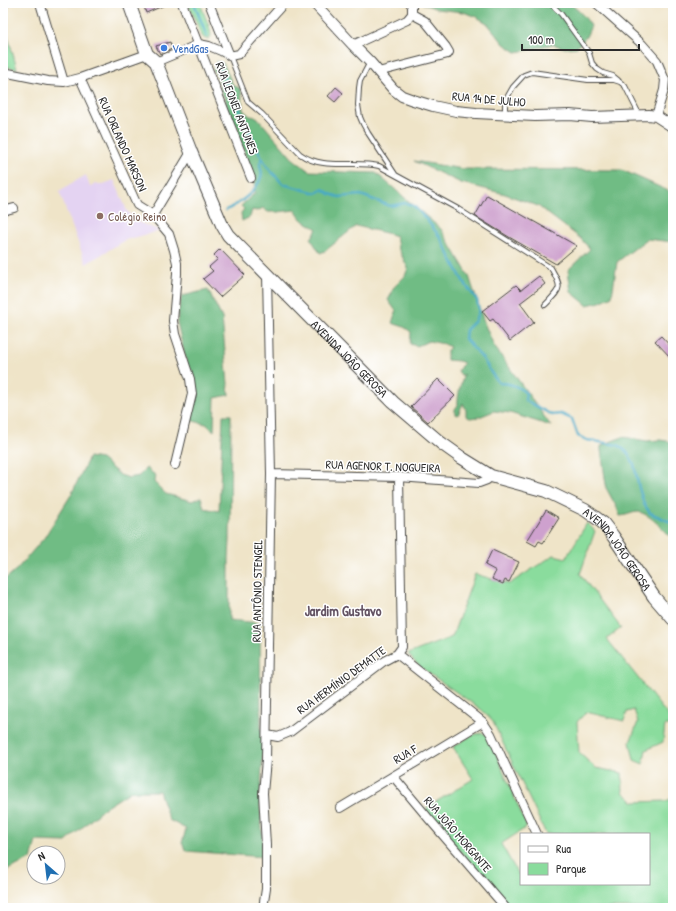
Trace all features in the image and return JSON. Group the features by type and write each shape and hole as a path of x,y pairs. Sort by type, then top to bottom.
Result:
{"main road":[{"name":"AVENIDA JOÃO GEROSA","path":"128,3 222,225 228,234 393,402 441,442 462,458 491,476 546,491 595,516 603,523 613,536 654,597 673,619"}],"street":[{"path":"40,3 64,82"},
{"name":"RUA LEONEL ANTUNES","path":"182,3 251,178"},
{"name":"RUA LEONEL ANTUNES","path":"209,3 230,56"},
{"path":"3,72 48,81 64,82 199,44 209,46 230,56 239,54 284,3"},
{"name":"RUA 14 DE JULHO","path":"314,3 370,62 393,89 402,96 413,100 456,111 476,113 535,116 570,115 592,117 640,115 656,116"},
{"path":"353,45 407,20 412,14 412,6 410,3"},
{"path":"596,3 642,44 657,61 665,80 664,90 656,116 673,127"},
{"path":"378,72 448,54 449,52 446,47 425,21 412,14"},
{"name":"RUA ORLANDO MARSON","path":"80,78 137,205 153,215 169,234 174,250 177,264 177,274 173,321 175,334 190,379 192,394 175,465"},
{"path":"153,215 191,152"},
{"path":"3,211 14,208"},
{"name":"RUA ANTÔNIO STENGEL","path":"263,908 266,889 266,845 263,793 267,735 271,474 267,274"},
{"name":"RUA AGENOR T. NOGUEIRA","path":"271,474 399,477 479,483 487,480 491,476"},
{"name":"RUA HERMÍNIO DEMATTE","path":"267,735 278,736 290,732 384,661 397,654 402,647 399,477"},
{"path":"397,654 483,722 491,734 537,833"},
{"name":"RUA F","path":"340,808 483,722"},
{"name":"RUA JOÃO MORGANTE","path":"393,776 505,908"}],"lane":[{"path":"550,3 561,14 589,53 592,63 597,69 603,73 613,76 625,86 640,115"},
{"name":"RUA LEONEL ANTUNES","path":"230,56 248,102 262,114 306,159 329,164 371,164 379,166 395,175"},
{"path":"370,62 360,81 358,105 360,117 368,133 395,175 458,209 551,268 559,282 558,291 545,305"},
{"path":"505,114 504,101 513,87 524,76 532,72 588,80 614,80 620,82"}],"shaded area":[{"name":"Colégio Reino","path":"86,175 90,187 96,183 101,185 114,180 127,211 136,221 160,231 125,240 86,264 59,191"}],"green space":[{"path":"188,3 200,3 210,29 211,36 208,39 202,36"},
{"path":"421,3 569,3 587,19 591,26 586,37 577,47 565,48 552,44 516,52 504,44 487,23 475,16 463,12 437,9"},
{"path":"3,18 17,69 3,66"},
{"path":"217,63 223,63 233,85 241,89 243,110 250,116 257,117 292,158 309,171 376,173 441,229 469,276 485,325 494,346 551,426 510,413 494,411 479,417 470,418 466,416 466,410 463,403 458,415 455,414 464,374 462,376 458,371 464,363 447,360 447,351 450,347 444,344 429,341 417,346 410,344 411,332 404,327 392,323 396,311 388,300 393,288 405,276 408,268 398,248 396,236 356,226 325,251 320,253 311,239 317,229 301,219 295,210 268,212 263,208 257,211 252,210 250,217 242,221 241,213 244,209 241,206 255,193 254,178 237,134 239,130 229,115 218,77 213,70"},
{"path":"414,161 463,169 622,170 673,193 673,242 647,239 617,262 612,296 600,302 587,305 571,292 568,270 590,249 580,238 538,206 505,194 461,183"},
{"path":"208,290 222,318 229,395 215,398 214,431 206,424 189,420 194,395 177,322 182,296"},
{"path":"223,415 231,415 229,620 260,623 261,729 263,750 260,803 264,857 186,851 182,843 186,829 169,820 159,791 131,791 103,809 66,842 36,841 35,845 26,845 26,861 3,872 3,581 17,569 44,538 71,495 89,457 101,459 120,475 129,478 139,476 146,468 155,475 154,482 166,494 192,501 201,497 204,508 219,511"},
{"path":"623,437 647,441 660,440 673,442 673,539 657,523 642,513 636,512 620,516 605,486 601,446"},
{"path":"587,523 595,531 580,574 621,628 607,639 673,721 673,725 665,725 663,742 646,750 643,764 634,760 630,742 638,722 634,710 627,712 624,721 586,712 577,722 579,753 596,768 622,773 623,792 634,802 666,801 673,798 673,908 510,908 431,817 426,808 473,779 453,747 472,735 482,733 488,735 527,827 501,844 518,874 520,873 520,885 650,885 650,833 546,833 493,722 482,710 420,667 408,654 452,637 475,574 509,584 554,555 566,558"}],"building":[{"path":"151,3 170,3 146,13 144,6"},
{"name":"VendGas","path":"170,42 172,49 160,54 156,46"},
{"path":"336,87 343,93 335,102 328,96"},
{"path":"487,195 577,246 556,264 475,216"},
{"path":"220,249 245,275 220,297 203,279 213,271 209,267 218,259 214,255"},
{"path":"539,276 545,284 520,303 534,322 510,341 493,319 490,321 482,311 516,285 521,290"},
{"path":"661,336 673,349 673,360 655,341"},
{"path":"438,379 455,396 428,422 411,407"},
{"path":"546,510 559,518 543,543 539,541 536,546 527,541"},
{"path":"492,550 519,562 509,582 505,580 503,584 492,579 496,571 485,565"}],"waterway":[{"path":"194,3 207,36"},
{"path":"217,62 262,158 260,162 262,175 256,187 242,201 226,210"},
{"path":"262,158 269,169 283,184 316,193 323,189 330,194 339,197 361,195 390,206 406,203 414,206 440,237 463,281 477,300 479,310 475,321 466,330 465,339 483,359 499,383 510,384 520,388 526,393 525,400 552,415 561,414 572,419 578,436 587,440 618,445 628,453 634,464 644,504 650,513 673,523"}],"place":[{"name":"VendGas","path":"164,48"},
{"name":"Colégio Reino","path":"100,216"}],"district":[{"name":"Jardim Gustavo","path":"343,610"}]}
